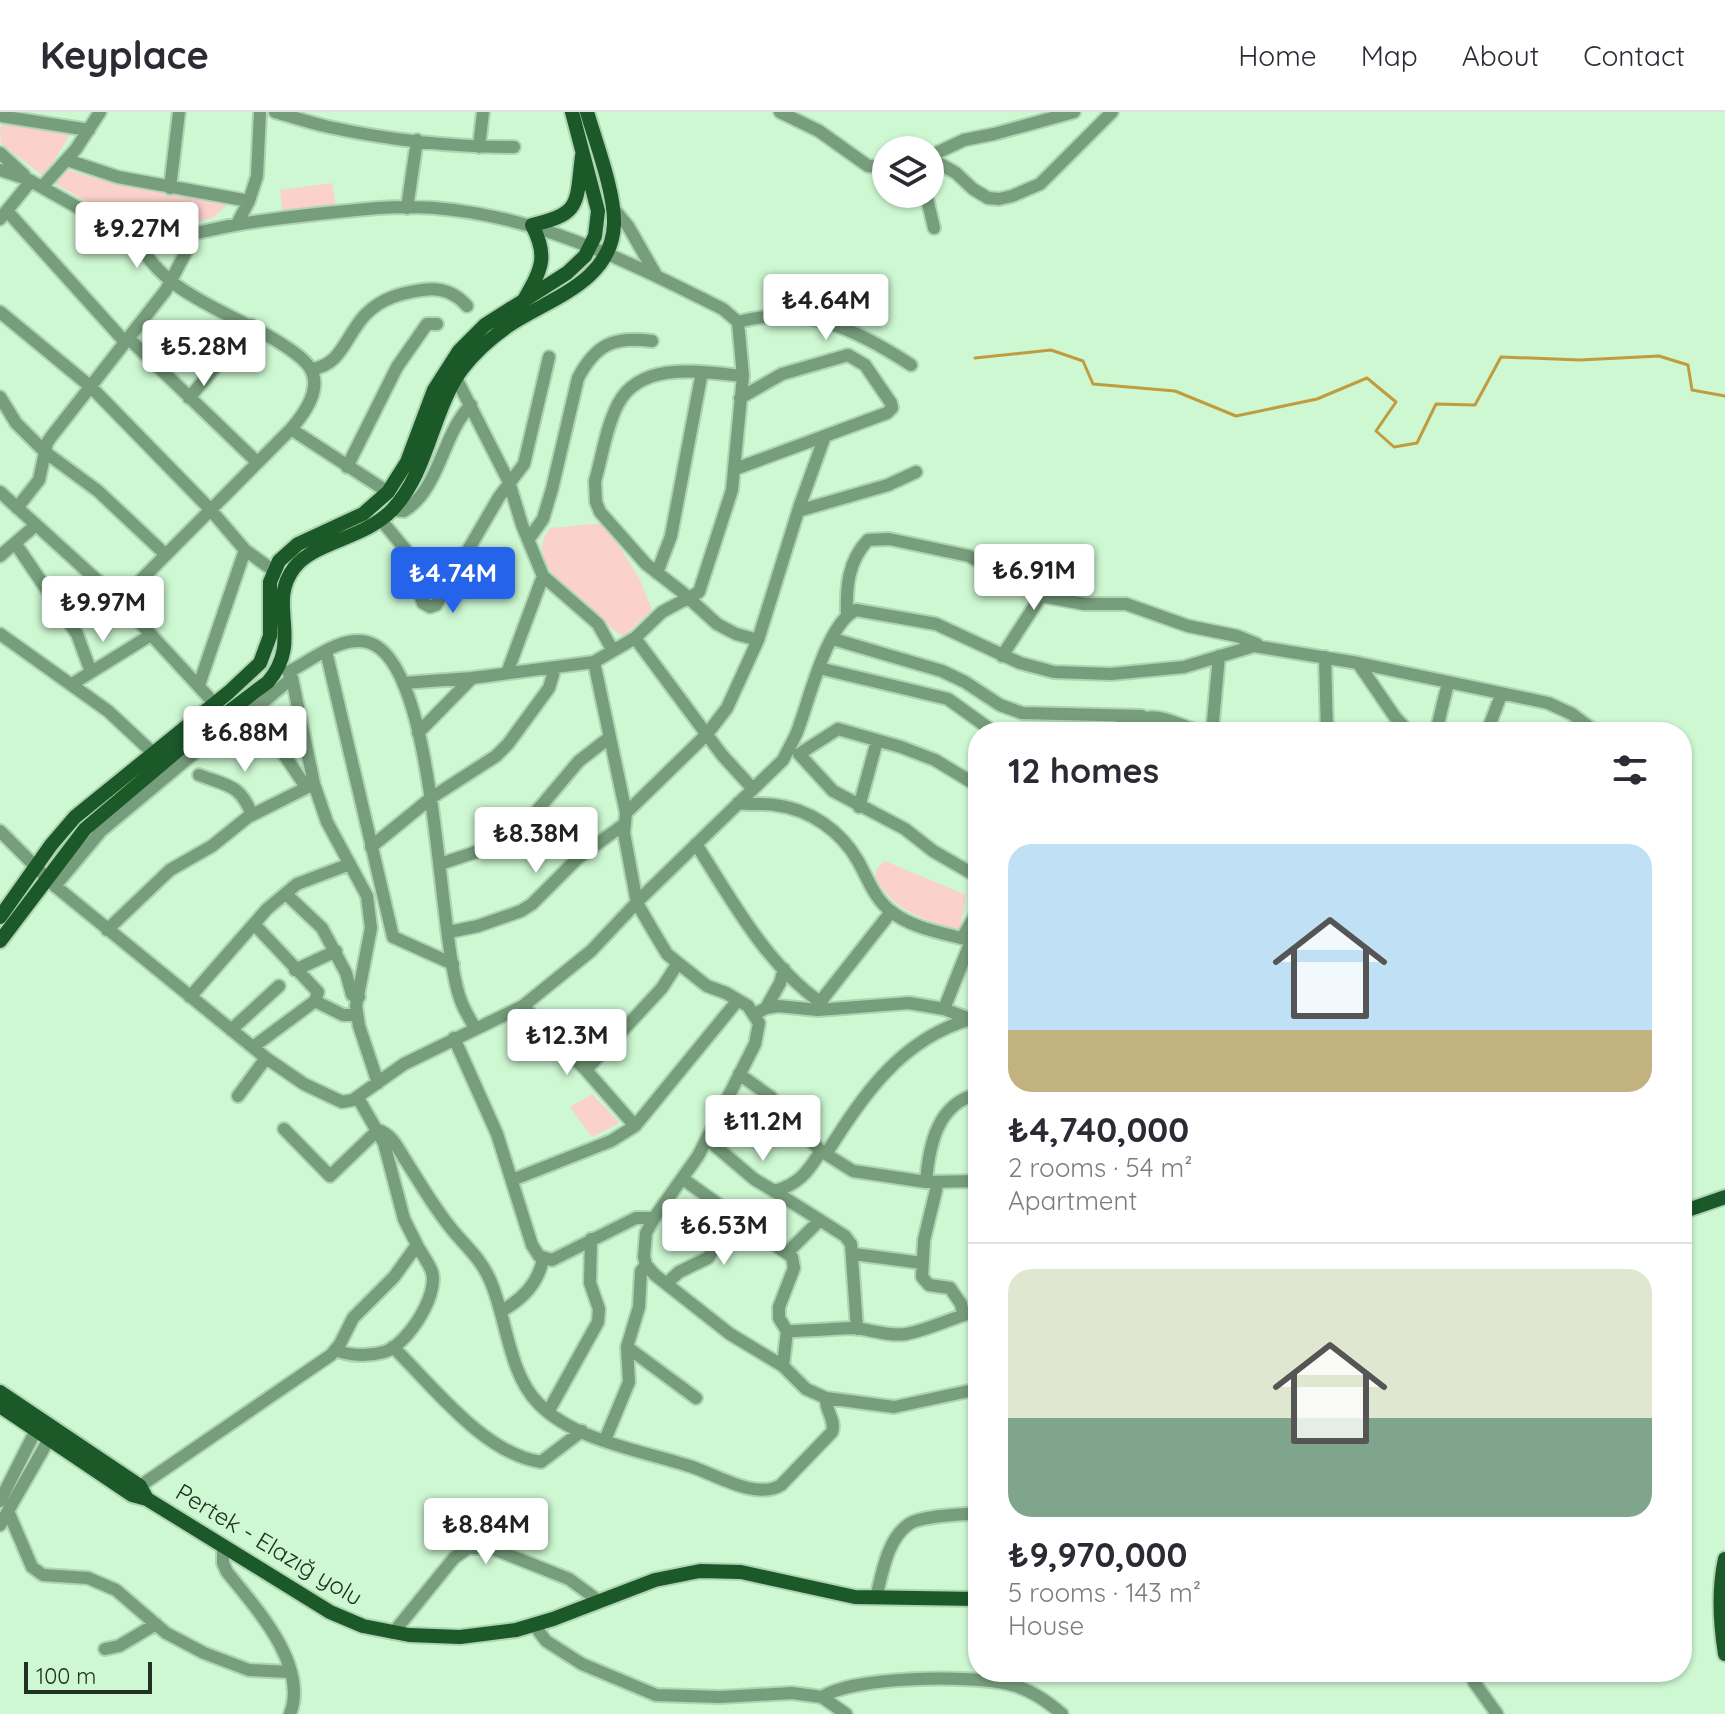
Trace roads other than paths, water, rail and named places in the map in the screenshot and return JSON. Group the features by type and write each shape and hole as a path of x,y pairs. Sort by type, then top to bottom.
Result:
{"main road":[{"path":"0,917 75,817 251,673 264,656 270,636 269,595 274,571 287,552 298,544 351,522 388,492 407,462 434,390 450,362 485,325 576,266 591,247 598,211 572,112"},
{"path":"0,941 51,883 73,843 98,816 182,747 268,682 287,672 284,597 292,570 306,557 368,529 387,515 410,484 456,378 480,349 510,325 585,280 607,253 613,235 613,208 587,112"},
{"path":"524,301 543,254 532,225 558,220 568,212 578,188 583,152"},
{"path":"1692,1209 1725,1197"},
{"name":"Pertek - Elazığ yolu","path":"0,1392 38,1425 132,1495 144,1493 330,1612 363,1626 393,1633 460,1637 497,1633 534,1625 674,1575 720,1570 762,1576 838,1595 968,1599"},
{"name":"Pertek - Elazığ yolu","path":"0,1406 38,1425"},
{"path":"1725,1559 1721,1577 1725,1654"}],"street":[{"path":"100,112 67,160 34,183 3,215 127,340 257,462"},
{"path":"170,188 179,112"},
{"path":"237,224 257,176 260,112"},
{"path":"275,112 328,127 479,147 514,147"},
{"path":"328,127 330,112"},
{"path":"479,147 483,112"},
{"path":"780,112 819,131 872,166"},
{"path":"944,147 1074,112"},
{"path":"944,166 988,198 1012,196 1040,184 1112,112"},
{"path":"0,116 89,130"},
{"path":"407,208 417,140"},
{"path":"0,153 34,183"},
{"path":"67,160 118,177 249,201"},
{"path":"0,170 34,183 137,238 191,234 237,224 381,208 440,208 532,225 656,275 723,309 738,322 743,376 735,469 727,510 699,592 662,612 635,638 594,662 472,678 403,683"},
{"path":"613,208 628,226 656,275"},
{"path":"929,208 934,228"},
{"path":"17,508 39,480 51,437 161,298 189,245 191,234"},
{"path":"120,601 291,429 310,404 313,385 311,369 284,346 171,282 143,250 137,238"},
{"path":"311,369 334,361 365,315 392,297 435,289 451,292 467,306"},
{"path":"0,312 91,387 210,509 245,550 274,571"},
{"path":"738,322 762,316 789,315 838,326 874,341 911,365"},
{"path":"347,467 379,401 414,340 427,324 437,324"},
{"path":"189,398 251,325"},
{"path":"528,540 543,519 578,378 587,362 611,342 630,338 652,341"},
{"path":"735,469 891,410 891,403 865,365 854,357 842,355 782,374 740,398"},
{"path":"471,405 457,423 436,468 415,501 404,511 387,515 423,603 434,606 441,602 509,482 524,464 549,357"},
{"path":"743,376 702,372 654,375 633,386 617,406 594,491 600,512 635,553 657,573 717,624 736,634 758,640"},
{"path":"657,573 671,536 702,372"},
{"path":"456,378 509,482 543,576 598,624 613,651"},
{"path":"0,397 16,423 45,452 98,491 166,555"},
{"path":"291,429 388,492"},
{"path":"449,932 478,926 532,904 578,858 624,819 707,734 727,708 758,640 825,436"},
{"path":"798,511 888,485 916,472"},
{"path":"0,492 120,601 214,703"},
{"path":"0,556 36,525"},
{"path":"847,615 846,586 858,550 868,540 889,539 969,556 1041,596 1084,604 1126,604 1188,626 1237,636 1262,646 1532,699 1559,707 1581,722"},
{"path":"15,543 77,634 91,672"},
{"path":"199,685 245,550"},
{"path":"507,673 543,576"},
{"path":"1002,656 1041,596"},
{"path":"794,752 796,733 819,668 847,615 856,610 936,624 1002,656 1054,672 1111,674 1184,667 1244,647 1262,646"},
{"path":"0,634 108,711 153,753"},
{"path":"72,684 151,635"},
{"path":"635,638 753,789"},
{"path":"833,639 942,671 1000,705 1022,713 1134,714 1172,722"},
{"path":"51,883 101,831 222,730 247,714 287,672 339,645 363,641 374,645 391,659 403,683 418,733 431,798 453,964 460,1000 475,1028"},
{"path":"326,651 393,937 453,964"},
{"path":"264,656 287,672 310,786"},
{"path":"1213,722 1219,656"},
{"path":"1325,657 1327,722"},
{"path":"594,662 610,737 637,903 667,954 707,986 760,1011 778,1006 891,1003 926,1005 968,1018"},
{"path":"1358,663 1400,722"},
{"path":"371,847 431,798 482,766 508,744 549,688 555,668"},
{"path":"819,668 948,699 980,722"},
{"path":"418,733 472,678"},
{"path":"1438,722 1448,683"},
{"path":"1491,722 1501,695"},
{"path":"247,714 272,737 310,786 367,896 371,928 357,1015 378,1083"},
{"path":"1129,722 1142,716"},
{"path":"0,831 51,883 266,1058 304,1084 342,1102 358,1098 404,1064 523,1006 591,951 696,844 794,752 838,729 935,760 968,780"},
{"path":"440,864 479,851 525,825 579,761 610,737"},
{"path":"859,807 877,741"},
{"path":"794,752 833,791 905,829 933,851 968,871"},
{"path":"199,775 245,796 252,815"},
{"path":"107,930 170,870 212,846 252,815 310,786"},
{"path":"738,803 793,809 831,829 852,851 874,892 891,912 908,922 968,940"},
{"path":"696,844 750,928 819,1006"},
{"path":"190,997 254,924 297,884 350,864"},
{"path":"286,894 322,928 346,973 352,995 359,997"},
{"path":"819,1006 891,912"},
{"path":"253,1047 315,1001 318,992 254,924"},
{"path":"944,1009 968,946"},
{"path":"295,970 336,951"},
{"path":"586,1070 662,988 678,963"},
{"path":"605,1440 629,1382 627,1347 639,1307 641,1271 646,1265 644,1240 654,1218 707,1139 755,1044 760,1011 780,983 784,969"},
{"path":"231,1030 279,986"},
{"path":"512,1180 611,1141 635,1126 738,1000"},
{"path":"315,1001 343,1015 357,1015"},
{"path":"523,1006 635,1126"},
{"path":"774,1191 790,1187 804,1176 869,1089 900,1056 949,1025 968,1021"},
{"path":"454,1038 487,1109 532,1245 543,1259"},
{"path":"238,1096 266,1058"},
{"path":"739,1074 771,1097 823,1153 853,1171 932,1182 968,1181"},
{"path":"963,1314 961,1304 950,1288 929,1285 922,1277 922,1263 932,1182 928,1158 939,1122 953,1105 968,1096"},
{"path":"335,1350 352,1356 387,1352 425,1310 433,1290 432,1272 404,1219 378,1130 358,1098"},
{"path":"284,1129 330,1176 378,1130"},
{"path":"378,1130 391,1137 435,1207 479,1258 502,1311 516,1364 530,1393 548,1412 605,1440 736,1484 771,1490 781,1485 832,1432 834,1423 826,1408 826,1398"},
{"path":"707,1139 754,1179 845,1236 854,1254 857,1329"},
{"path":"683,1179 792,1257 794,1268 779,1307 779,1318 787,1331 783,1366"},
{"path":"667,1283 679,1272 708,1258 735,1214"},
{"path":"543,1259 557,1258 636,1218 654,1218"},
{"path":"788,1252 820,1220"},
{"path":"548,1412 598,1322 599,1309 590,1283 591,1239"},
{"path":"144,1493 335,1350 353,1318 394,1277 417,1245"},
{"path":"854,1254 922,1263"},
{"path":"502,1311 529,1290 543,1259"},
{"path":"646,1265 730,1334 783,1366 806,1389 826,1398 894,1407 968,1391"},
{"path":"787,1331 857,1329 871,1333 906,1334 968,1313"},
{"path":"393,1347 463,1418 498,1445 541,1462 582,1431"},
{"path":"627,1347 696,1398"},
{"path":"0,1525 4,1506 38,1425"},
{"path":"4,1506 52,1435"},
{"path":"4,1506 32,1567 43,1575 88,1578 116,1590 166,1633 204,1653 249,1670 290,1672"},
{"path":"876,1598 884,1564 898,1536 910,1523 968,1514"},
{"path":"223,1546 223,1563 227,1572 267,1622 283,1651 294,1696 290,1714"},
{"path":"393,1633 454,1558 468,1548 491,1548 569,1579 599,1601"},
{"path":"105,1649 119,1646 156,1624"},
{"path":"534,1625 546,1641 582,1664 656,1695 720,1697 792,1693 822,1697 846,1714"},
{"path":"822,1697 838,1689 897,1680 968,1681"},
{"path":"988,1682 1007,1683 1032,1693 1062,1714"},
{"path":"1474,1682 1497,1714"}],"waterway":[{"path":"975,358 1051,350 1083,361 1093,384 1175,391 1236,416 1317,399 1367,378 1396,402 1376,431 1394,447 1417,443 1436,404 1475,405 1501,357 1580,360 1659,356 1688,365 1692,390 1725,396"}]}
